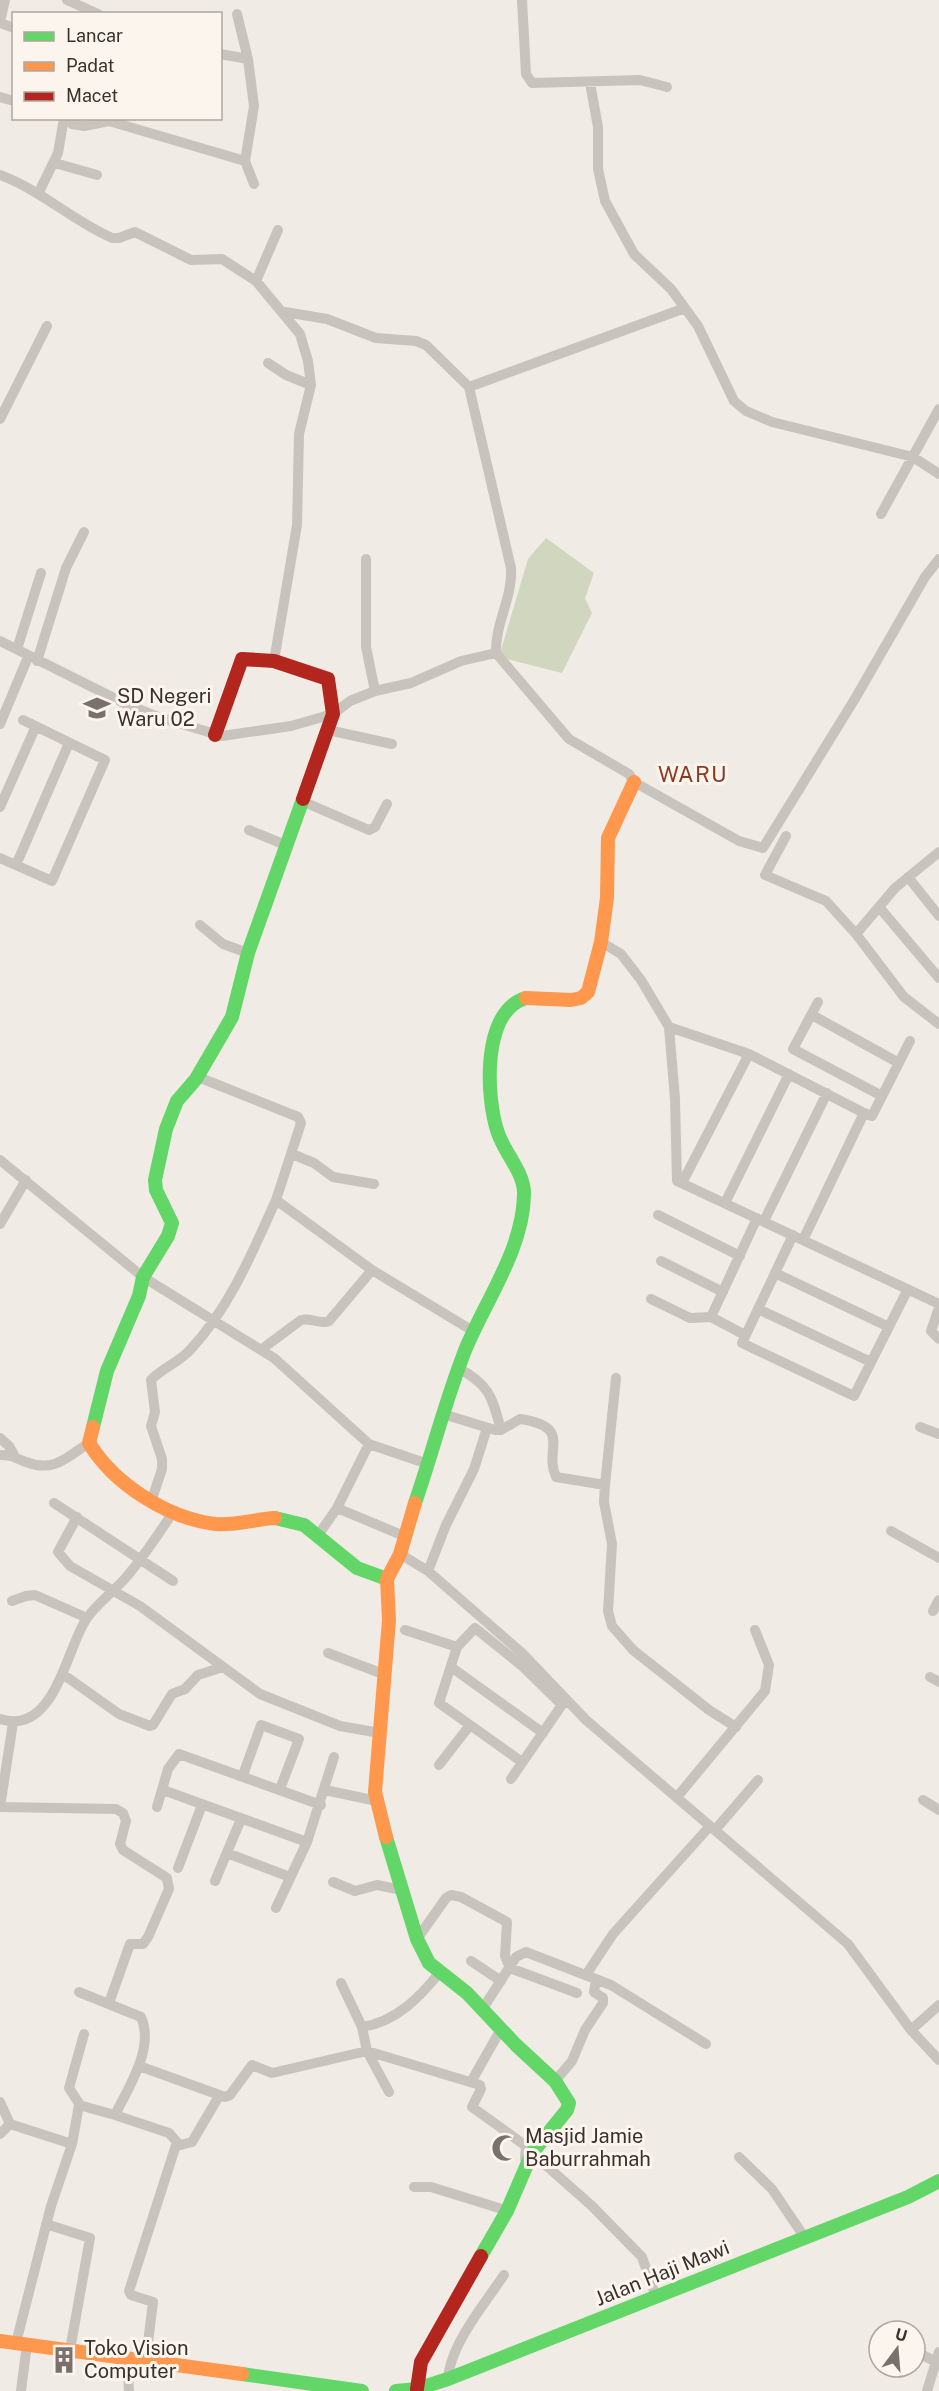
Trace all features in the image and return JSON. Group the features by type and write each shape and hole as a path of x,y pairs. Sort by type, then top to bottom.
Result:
{"street":[{"path":"0,22 5,0"},
{"path":"67,0 94,12"},
{"path":"522,0 528,80 538,84 640,80 667,87"},
{"path":"237,14 248,59 254,106 245,161 254,184"},
{"path":"222,54 248,59"},
{"path":"590,82 598,127 598,169 605,201 634,254 671,289 698,326 734,401 746,411 772,422 913,457 939,474"},
{"path":"39,192 55,163 66,120"},
{"path":"68,120 72,124 84,126 109,121 245,161"},
{"path":"55,163 97,175"},
{"path":"0,176 39,192 67,213 112,238 119,238 132,232 139,233 191,260 222,259 256,281 285,312 300,334 308,361 310,385 299,434 297,525 274,661"},
{"path":"256,281 278,230"},
{"path":"469,387 685,308"},
{"path":"285,312 338,322 376,338 416,341 432,351 469,387 510,568 510,587 501,613 496,653 569,740 629,774 634,782 739,841 763,848 855,698 924,577 939,559"},
{"path":"0,418 47,326"},
{"path":"268,363 286,375 310,385"},
{"path":"881,514 939,409"},
{"path":"0,724 32,659 66,568 84,532"},
{"path":"366,558 366,647 375,691"},
{"path":"17,649 41,573"},
{"path":"0,641 32,659 148,713 215,735 230,736 267,730 333,714 350,701 375,691 402,686 461,661 496,653"},
{"path":"0,1438 9,1446 14,1455 25,1462 46,1467 61,1463 89,1443 107,1371 139,1296 143,1276 156,1259 171,1229 172,1223 156,1190 155,1180 170,1118 177,1101 198,1077 199,1071 232,1017 248,953 304,802 333,714 327,676 274,661 242,659 215,735"},
{"path":"0,858 51,881 105,760 23,720"},
{"path":"0,807 36,726"},
{"path":"328,730 392,744"},
{"path":"16,865 69,743"},
{"path":"410,2390 421,2362 504,2210 532,2153 569,2106 569,2101 555,2082 482,2010 429,1963 417,1939 376,1801 382,1674 389,1620 387,1579 400,1554 458,1368 507,1261 524,1201 523,1186 503,1146 490,1107 491,1055 500,1023 510,1006 529,997 575,999 585,996 601,942 607,898 608,838 634,782"},
{"path":"304,802 369,830 375,827 387,804"},
{"path":"249,830 288,846"},
{"path":"786,836 765,875 826,901 856,934 904,998 939,1024"},
{"path":"856,934 908,877 938,853"},
{"path":"908,877 939,916"},
{"path":"879,907 939,978"},
{"path":"200,926 223,944 248,953"},
{"path":"601,942 621,954 641,980 669,1027 678,1181 908,1289 939,1306 931,1331 939,1339"},
{"path":"818,1002 793,1049 882,1096"},
{"path":"812,1015 899,1063"},
{"path":"669,1027 749,1054 872,1116 910,1041"},
{"path":"682,1183 749,1054"},
{"path":"725,1203 789,1074"},
{"path":"152,1498 162,1469 162,1459 151,1426 155,1412 151,1380 184,1357 213,1321 251,1257 276,1200 301,1123 298,1117 198,1077"},
{"path":"711,1317 740,1256 827,1093"},
{"path":"864,1113 798,1238 775,1273 742,1343 854,1396 908,1289"},
{"path":"292,1154 314,1163 333,1177 375,1184"},
{"path":"0,1160 143,1276 262,1349 369,1444 428,1464"},
{"path":"0,1224 26,1180"},
{"path":"276,1200 372,1270 473,1331"},
{"path":"658,1215 740,1256"},
{"path":"661,1261 723,1292"},
{"path":"262,1349 301,1320 308,1318 321,1323 329,1321 372,1270"},
{"path":"775,1273 889,1327"},
{"path":"651,1299 690,1318 711,1317 745,1335"},
{"path":"758,1309 871,1362"},
{"path":"458,1368 477,1378 486,1388 501,1430"},
{"path":"616,1378 604,1502 612,1544 608,1611 612,1626 633,1650 709,1710 736,1727"},
{"path":"443,1413 501,1430 520,1419 548,1429 555,1441 553,1468 556,1477 605,1485"},
{"path":"920,1427 939,1434"},
{"path":"428,1571 446,1525 474,1469 488,1428"},
{"path":"89,1443 102,1464 129,1485 174,1511 197,1521 219,1524 269,1517 293,1520 319,1534 357,1568 387,1579"},
{"path":"319,1534 337,1508 369,1444"},
{"path":"0,1455 14,1455"},
{"path":"54,1503 173,1581"},
{"path":"337,1508 404,1536"},
{"path":"0,1719 13,1723 28,1718 41,1708 64,1675 87,1618 113,1592 174,1511"},
{"path":"77,1518 60,1546 59,1556 70,1566 140,1606 260,1694 292,1709 340,1726 380,1733"},
{"path":"891,1530 939,1558"},
{"path":"400,1554 428,1571 522,1653 564,1702"},
{"path":"12,1602 35,1595 87,1618"},
{"path":"933,1611 939,1600"},
{"path":"522,1762 439,1703 457,1647 475,1628 848,1944 911,2030 939,2060"},
{"path":"405,1630 457,1647"},
{"path":"677,1797 765,1691 769,1678 769,1665 755,1630"},
{"path":"328,1653 382,1674"},
{"path":"64,1675 118,1714 150,1726 153,1725 172,1694 188,1686 198,1675 223,1667"},
{"path":"451,1667 543,1733"},
{"path":"511,1779 564,1702"},
{"path":"13,1723 0,1807 116,1809 123,1813 126,1821 120,1844 123,1850 167,1878 169,1889 148,1937 141,1944 130,1944 109,2002"},
{"path":"243,1775 261,1725 299,1739 280,1789"},
{"path":"439,1765 470,1725"},
{"path":"157,1807 168,1769 179,1754 243,1775 321,1805"},
{"path":"276,1908 307,1842 321,1805 334,1757"},
{"path":"555,2082 572,2061 585,2030 603,2003 603,1998 594,1992 591,1978 613,1934 758,1780"},
{"path":"163,1790 307,1842"},
{"path":"325,1790 376,1801"},
{"path":"924,1800 939,1810"},
{"path":"178,1868 202,1805"},
{"path":"215,1881 241,1819"},
{"path":"227,1853 290,1876"},
{"path":"333,1882 355,1891 377,1885 402,1890"},
{"path":"417,1939 446,1898 451,1895 461,1897 507,1922 505,1956 510,1968 577,1993"},
{"path":"482,2010 516,1957 526,1952 627,1994 706,2044"},
{"path":"471,1961 501,1981"},
{"path":"362,2027 403,2010 422,1995 440,1972"},
{"path":"340,1983 362,2027 367,2051 389,2092"},
{"path":"79,1992 109,2002 143,2019 143,2046 139,2066 115,2115"},
{"path":"911,2030 939,2005"},
{"path":"471,2082 501,2029"},
{"path":"84,2034 69,2088 80,2105 168,2133 175,2138 177,2146 137,2247 129,2293 154,2303 146,2359"},
{"path":"139,2066 219,2096 230,2095 252,2065 274,2073 367,2051 471,2082 480,2086 473,2103 474,2109 528,2148 504,2210"},
{"path":"177,2146 192,2142 219,2096"},
{"path":"0,2102 10,2124 72,2144"},
{"path":"21,2391 21,2343 46,2224 72,2144 80,2105"},
{"path":"0,2134 10,2124"},
{"path":"532,2153 592,2206 642,2257 656,2297"},
{"path":"739,2157 772,2189 805,2238"},
{"name":"Jalan Haji Mawi","path":"396,2391 410,2390 448,2379 908,2197 939,2181"},
{"path":"414,2187 426,2186 504,2210"},
{"path":"46,2224 90,2238 70,2350"},
{"path":"448,2379 450,2365 466,2334 504,2275"},
{"path":"0,2341 146,2359 362,2391"},
{"path":"127,2357 129,2391"},
{"path":"932,2385 938,2357"}],"green space":[{"path":"546,538 594,573 585,598 592,613 562,673 499,657 528,559"}],"traffic: fast":[{"path":"93,1427 107,1371 139,1296 143,1277 168,1236 172,1223 156,1190 155,1180 166,1129 177,1101 196,1079 232,1017 248,953 303,799"},
{"path":"415,1503 466,1348 502,1274 522,1215 523,1187 518,1171 498,1133 491,1099 490,1079 494,1037 501,1020 511,1006 526,998"},
{"path":"275,1518 304,1525 357,1568 387,1579"},
{"path":"386,1837 417,1939 429,1963 467,1993 516,2045 555,2081 569,2103 567,2110 532,2153 507,2211 481,2256"},
{"path":"396,2391 417,2389 448,2379 908,2197 939,2181"},
{"path":"242,2374 362,2391"}],"traffic: slow":[{"path":"526,998 571,1000 581,998 588,992 601,942 607,898 608,838 634,782"},
{"path":"93,1427 89,1443 100,1458 127,1485 161,1507 179,1515 215,1524 275,1518"},
{"path":"386,1837 375,1792 389,1620 387,1579 400,1554 415,1503"},
{"path":"0,2341 242,2374"}],"traffic: jam":[{"path":"215,735 242,659 274,661 328,679 333,714 303,799"},
{"path":"417,2389 421,2362 481,2256"}],"place":[{"name":"SD Negeri Waru 02","path":"97,708"},
{"name":"Masjid Jamie Baburrahmah","path":"505,2148"},
{"name":"Toko Vision Computer","path":"64,2360"}],"district":[{"name":"WARU","path":"693,774"}]}
